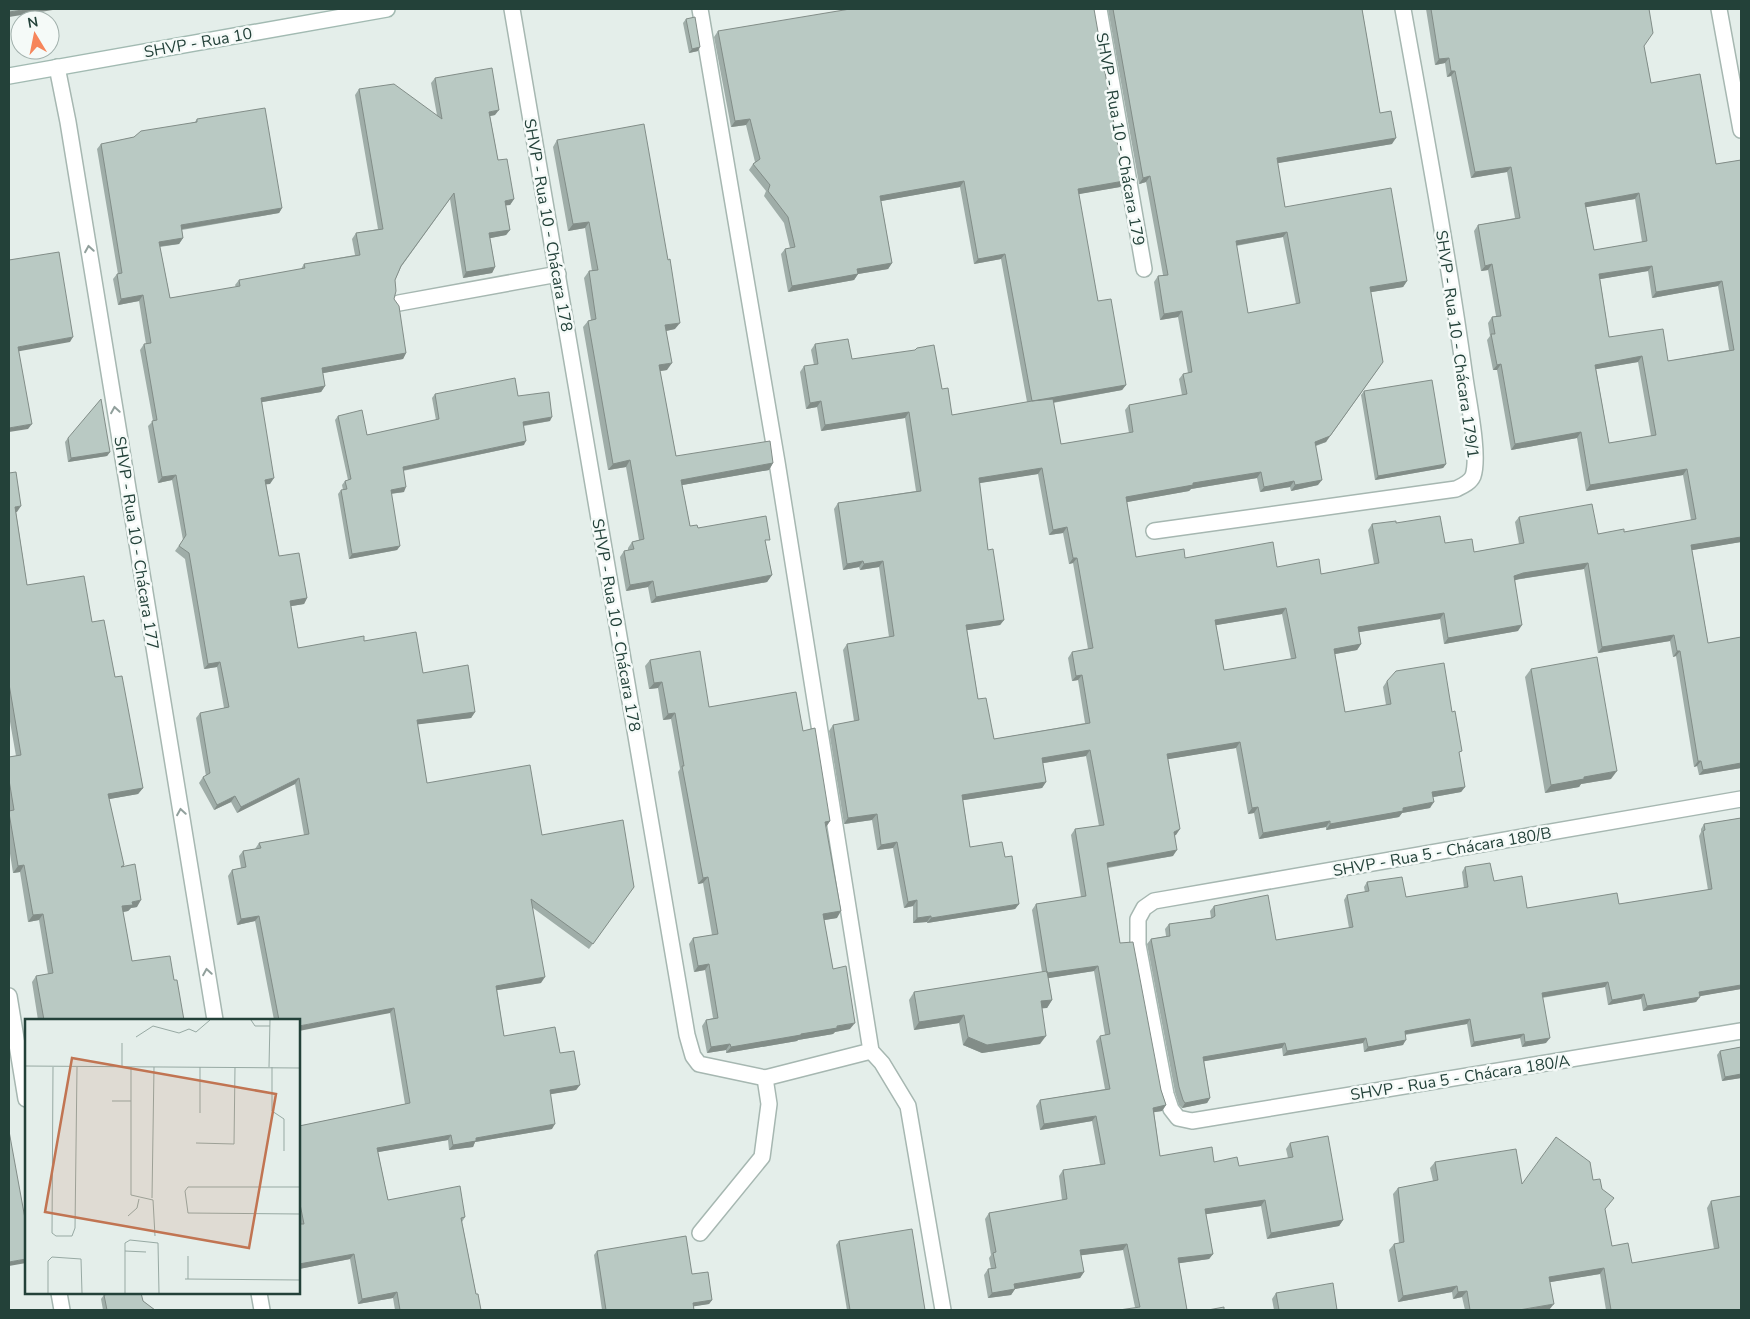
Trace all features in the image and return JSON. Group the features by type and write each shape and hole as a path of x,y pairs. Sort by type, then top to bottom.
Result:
{"street":[{"name":"SHVP - Rua 10","path":"9,76 388,9"},
{"name":"SHVP - Rua 10 - Chácara 178","path":"512,9 687,1035 693,1056 699,1064 765,1078 871,1051"},
{"path":"700,9 777,462 871,1051 882,1063 908,1106 943,1310"},
{"name":"SHVP - Rua 10 - Chácara 179","path":"1099,9 1144,269"},
{"name":"SHVP - Rua 10 - Chácara 179/1","path":"1154,531 1456,489 1466,484 1473,477 1475,464 1473,436 1453,292 1403,9"},
{"path":"1719,9 1741,130"},
{"name":"SHVP - Rua 10 - Chácara 177","path":"57,67 68,122 215,1019"},
{"path":"399,303 558,274"},
{"name":"SHVP - Rua 5 - Chácara 180/B","path":"1178,1118 1166,1094 1138,945 1138,919 1144,908 1154,901 1741,799"},
{"path":"9,996 25,1093"},
{"name":"SHVP - Rua 5 - Chácara 180/A","path":"1178,1118 1192,1121 1741,1031"},
{"path":"700,1233 762,1157 769,1104 765,1078"},
{"path":"59,1294 62,1310"},
{"path":"260,1294 262,1310"}],"building":[{"path":"9,9 29,9 10,10 9,12"},
{"path":"850,9 1094,9 1124,181 1078,189 1098,301 1111,299 1126,385 1032,401 1005,254 978,259 964,181 880,196 892,263 857,269 858,274 792,286 785,249 795,247 788,217 768,191 770,185 753,164 760,159 750,119 735,121 718,31"},
{"path":"1113,9 1362,9 1380,113 1391,111 1396,138 1277,158 1285,207 1391,188 1407,281 1370,287 1383,362 1330,436 1315,442 1322,480 1295,485 1294,481 1264,487 1261,472 1193,483 1193,485 1126,497 1136,557 1184,549 1185,558 1273,542 1277,567 1319,559 1321,574 1379,563 1372,524 1396,521 1396,523 1440,516 1445,543 1472,539 1474,552 1524,543 1519,517 1592,504 1598,534 1624,529 1624,532 1696,519 1687,469 1590,485 1581,432 1515,444 1501,364 1497,365 1491,334 1495,334 1492,317 1501,316 1492,264 1485,266 1478,225 1520,218 1511,167 1475,172 1455,71 1451,71 1449,58 1439,59 1431,9 1649,9 1653,33 1644,46 1651,83 1700,74 1716,164 1741,160 1741,537 1691,545 1708,643 1741,637 1741,763 1703,770 1701,761 1698,761 1680,651 1677,651 1674,635 1602,647 1588,563 1523,573 1514,576 1522,625 1448,638 1444,613 1358,627 1361,644 1334,649 1345,712 1391,704 1387,681 1396,671 1444,663 1452,712 1455,711 1462,751 1459,752 1465,787 1432,792 1434,802 1403,808 1403,811 1330,824 1330,821 1263,833 1258,807 1252,808 1240,742 1167,754 1180,829 1174,832 1177,850 1107,863 1120,943 1133,942 1161,1090 1166,1105 1153,1108 1160,1156 1212,1147 1214,1162 1237,1157 1239,1166 1293,1157 1290,1143 1328,1136 1343,1220 1271,1233 1265,1200 1205,1209 1213,1254 1178,1258 1187,1310 1119,1310 1140,1307 1127,1244 1080,1250 1084,1272 1014,1284 1015,1289 992,1293 988,1269 996,1268 993,1253 996,1252 989,1213 1067,1199 1063,1170 1105,1164 1096,1116 1044,1124 1040,1100 1110,1089 1100,1036 1110,1034 1098,966 1047,973 1036,904 1086,896 1075,829 1104,825 1090,750 1042,758 1046,782 962,795 970,847 1002,842 1005,857 1012,856 1019,904 931,918 931,916 917,918 917,900 908,902 897,842 881,845 877,814 848,818 833,725 859,720 847,644 894,636 883,561 864,564 863,561 847,564 838,503 921,491 909,412 825,425 821,401 810,403 804,366 818,364 815,344 848,339 852,359 915,350 934,345 942,389 948,388 952,415 1053,399 1061,444 1133,432 1129,405 1187,394 1183,374 1192,372 1182,311 1164,314 1158,276 1168,275 1150,176 1143,178","holes":["1639,193 1647,241 1594,250 1585,203","1287,232 1300,303 1248,313 1236,241","1652,266 1656,292 1722,281 1734,350 1668,361 1663,329 1609,337 1599,274","1642,356 1656,435 1609,443 1595,365","1042,468 1053,530 1067,527 1073,558 1077,558 1093,648 1072,652 1076,676 1082,675 1090,723 994,739 986,698 978,699 966,625 1004,620 993,549 988,550 979,478","1286,608 1296,658 1224,670 1215,620"]},
{"path":"695,17 700,47 692,49 686,19"},
{"path":"492,68 499,110 489,112 498,160 507,159 514,199 505,201 510,230 489,233 495,267 466,272 454,193 401,266 395,280 396,291 394,299 399,306 406,353 322,368 325,386 261,398 274,478 265,480 279,556 299,553 307,598 290,601 298,648 364,636 364,641 416,632 423,673 468,665 475,712 417,720 427,783 530,765 542,835 623,820 634,887 593,944 531,899 545,977 496,986 504,1036 555,1027 560,1053 574,1051 580,1085 550,1090 555,1124 476,1138 476,1141 453,1145 451,1135 377,1148 388,1200 460,1186 465,1217 461,1218 481,1310 400,1310 397,1292 362,1299 354,1254 300,1264 300,1224 304,1224 300,1204 300,1126 410,1103 394,1008 300,1026 300,1019 279,1019 259,916 241,919 232,870 246,867 243,851 261,848 259,843 309,834 299,778 241,807 235,796 217,805 203,777 210,773 200,713 229,707 220,662 208,664 189,553 179,546 186,535 176,475 162,477 152,421 157,420 144,344 151,343 143,295 121,299 117,274 122,273 101,144 134,137 141,131 197,122 197,119 265,108 282,208 181,225 183,238 159,242 170,298 240,286 239,280 305,268 304,264 360,255 356,233 383,229 359,89 394,84 442,119 435,78"},
{"path":"644,124 668,260 670,259 680,323 665,325 672,363 659,365 676,456 770,441 773,463 681,480 690,526 697,525 698,528 766,516 770,540 765,540 772,575 656,597 653,581 630,585 624,551 634,549 632,542 644,539 630,460 613,464 588,321 596,319 589,271 598,270 589,222 573,224 557,140"},
{"path":"59,252 73,337 18,347 32,424 9,428 9,260"},
{"path":"515,378 518,396 549,392 552,417 523,422 526,441 403,467 406,487 391,490 400,546 352,554 341,490 347,489 345,481 351,479 338,416 362,410 367,435 439,419 435,394"},
{"path":"1432,380 1446,464 1378,476 1364,391"},
{"path":"101,399 110,452 71,458 68,438"},
{"path":"16,472 21,506 15,507 27,585 84,576 92,622 104,620 115,677 122,676 143,788 108,794 124,865 121,867 135,864 141,900 132,902 133,905 122,906 132,961 170,956 174,980 177,980 184,1019 44,1019 36,976 53,973 43,914 33,915 24,865 18,866 9,813 9,811 14,810 9,780 9,757 21,755 9,684 9,473"},
{"path":"700,651 709,707 796,692 803,731 815,728 830,821 825,822 841,911 823,914 833,969 846,966 855,1023 801,1035 731,1047 730,1044 711,1047 706,1020 718,1018 709,964 698,966 693,938 718,934 708,877 703,878 682,766 684,766 675,713 668,714 662,682 654,683 650,660"},
{"path":"1597,657 1617,771 1551,785 1531,669"},
{"path":"1741,818 1741,985 1699,992 1700,997 1647,1006 1644,994 1612,1000 1608,982 1542,993 1550,1038 1525,1042 1524,1034 1474,1042 1470,1019 1405,1031 1406,1040 1368,1047 1366,1038 1287,1051 1285,1043 1203,1057 1210,1098 1185,1103 1183,1100 1151,939 1170,936 1169,924 1212,918 1215,916 1214,906 1268,895 1276,940 1353,927 1347,895 1369,891 1367,882 1402,877 1406,897 1468,887 1465,867 1490,863 1494,881 1522,876 1527,908 1617,893 1619,904 1712,889 1703,831 1705,830 1704,824"},
{"path":"1047,971 1052,1000 1041,1001 1046,1036 987,1045 968,1037 964,1015 919,1022 914,992"},
{"path":"1741,1047 1741,1074 1725,1077 1720,1051"},
{"path":"9,1131 25,1219 25,1259 9,1262"},
{"path":"1556,1137 1590,1162 1593,1180 1600,1179 1602,1189 1614,1198 1605,1209 1612,1246 1628,1243 1632,1263 1719,1248 1711,1201 1741,1196 1741,1310 1611,1310 1604,1268 1549,1277 1554,1304 1519,1310 1470,1310 1467,1291 1458,1292 1457,1286 1403,1296 1394,1244 1404,1242 1398,1188 1438,1180 1435,1162 1516,1149 1522,1184"},
{"path":"912,1229 925,1310 850,1310 839,1241"},
{"path":"686,1236 692,1274 708,1272 712,1300 693,1303 694,1310 606,1310 597,1251"},
{"path":"1333,1283 1337,1310 1279,1310 1276,1293"},
{"path":"141,1294 143,1301 155,1310 107,1310 104,1295"},
{"path":"1224,1307 1224,1310 1208,1310"}]}
